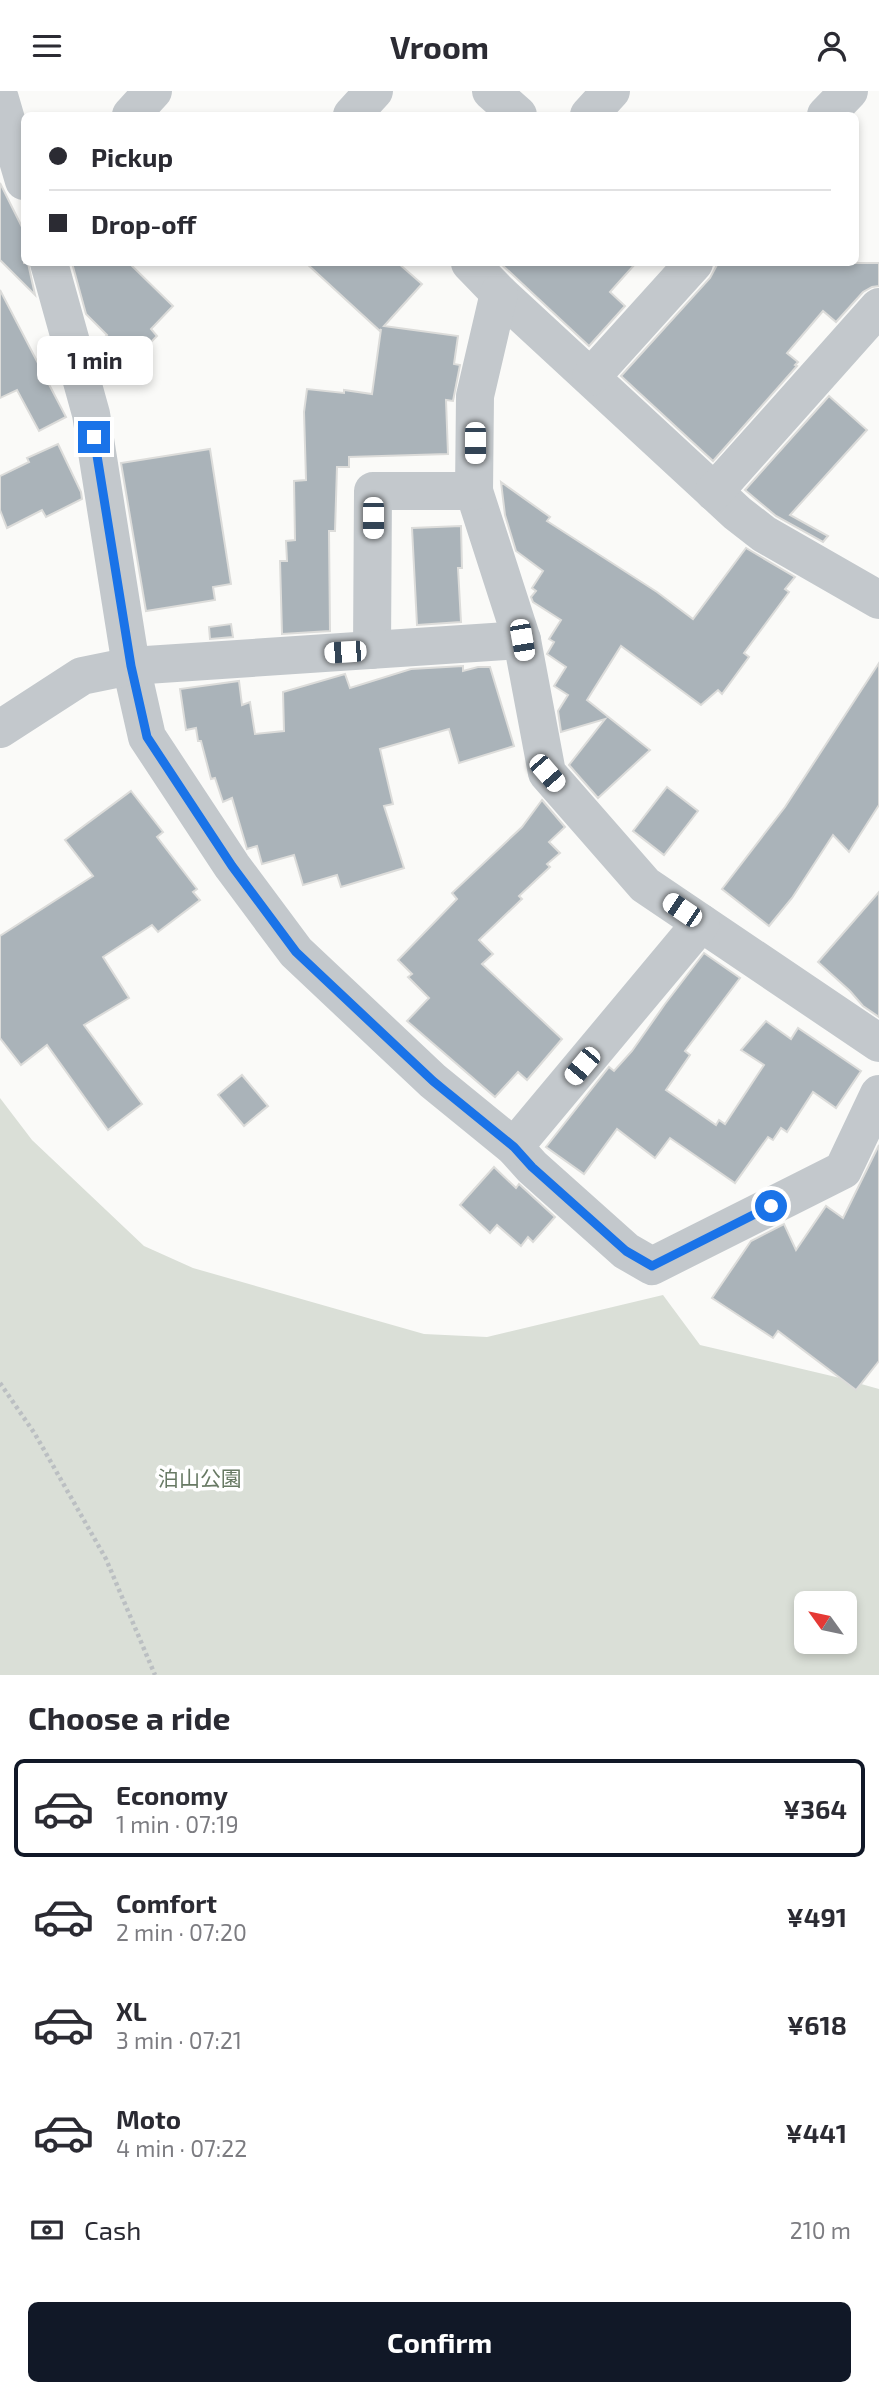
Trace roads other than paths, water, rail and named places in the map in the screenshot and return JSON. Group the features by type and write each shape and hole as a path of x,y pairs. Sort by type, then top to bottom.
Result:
{"street":[{"path":"134,112 153,91"},
{"path":"355,112 374,91"},
{"path":"491,91 515,112"},
{"path":"592,112 611,91"},
{"path":"830,112 849,91"},
{"path":"1,111 21,172"},
{"path":"50,266 91,414 131,666 147,737 232,866 296,952 433,1081 514,1147 532,1167 626,1251 652,1266 843,1170 879,1094"},
{"path":"473,266 714,492 764,534 873,585"},
{"path":"591,377 691,266"},
{"path":"499,293 475,396 474,491 522,640 547,773 645,885 879,1044"},
{"path":"714,492 879,307"},
{"path":"372,650 373,491 474,491"},
{"path":"0,729 82,676 131,666 522,640"},
{"path":"514,1147 701,923"}],"park label":[{"name":"泊山公園","path":"200,1477"}]}
